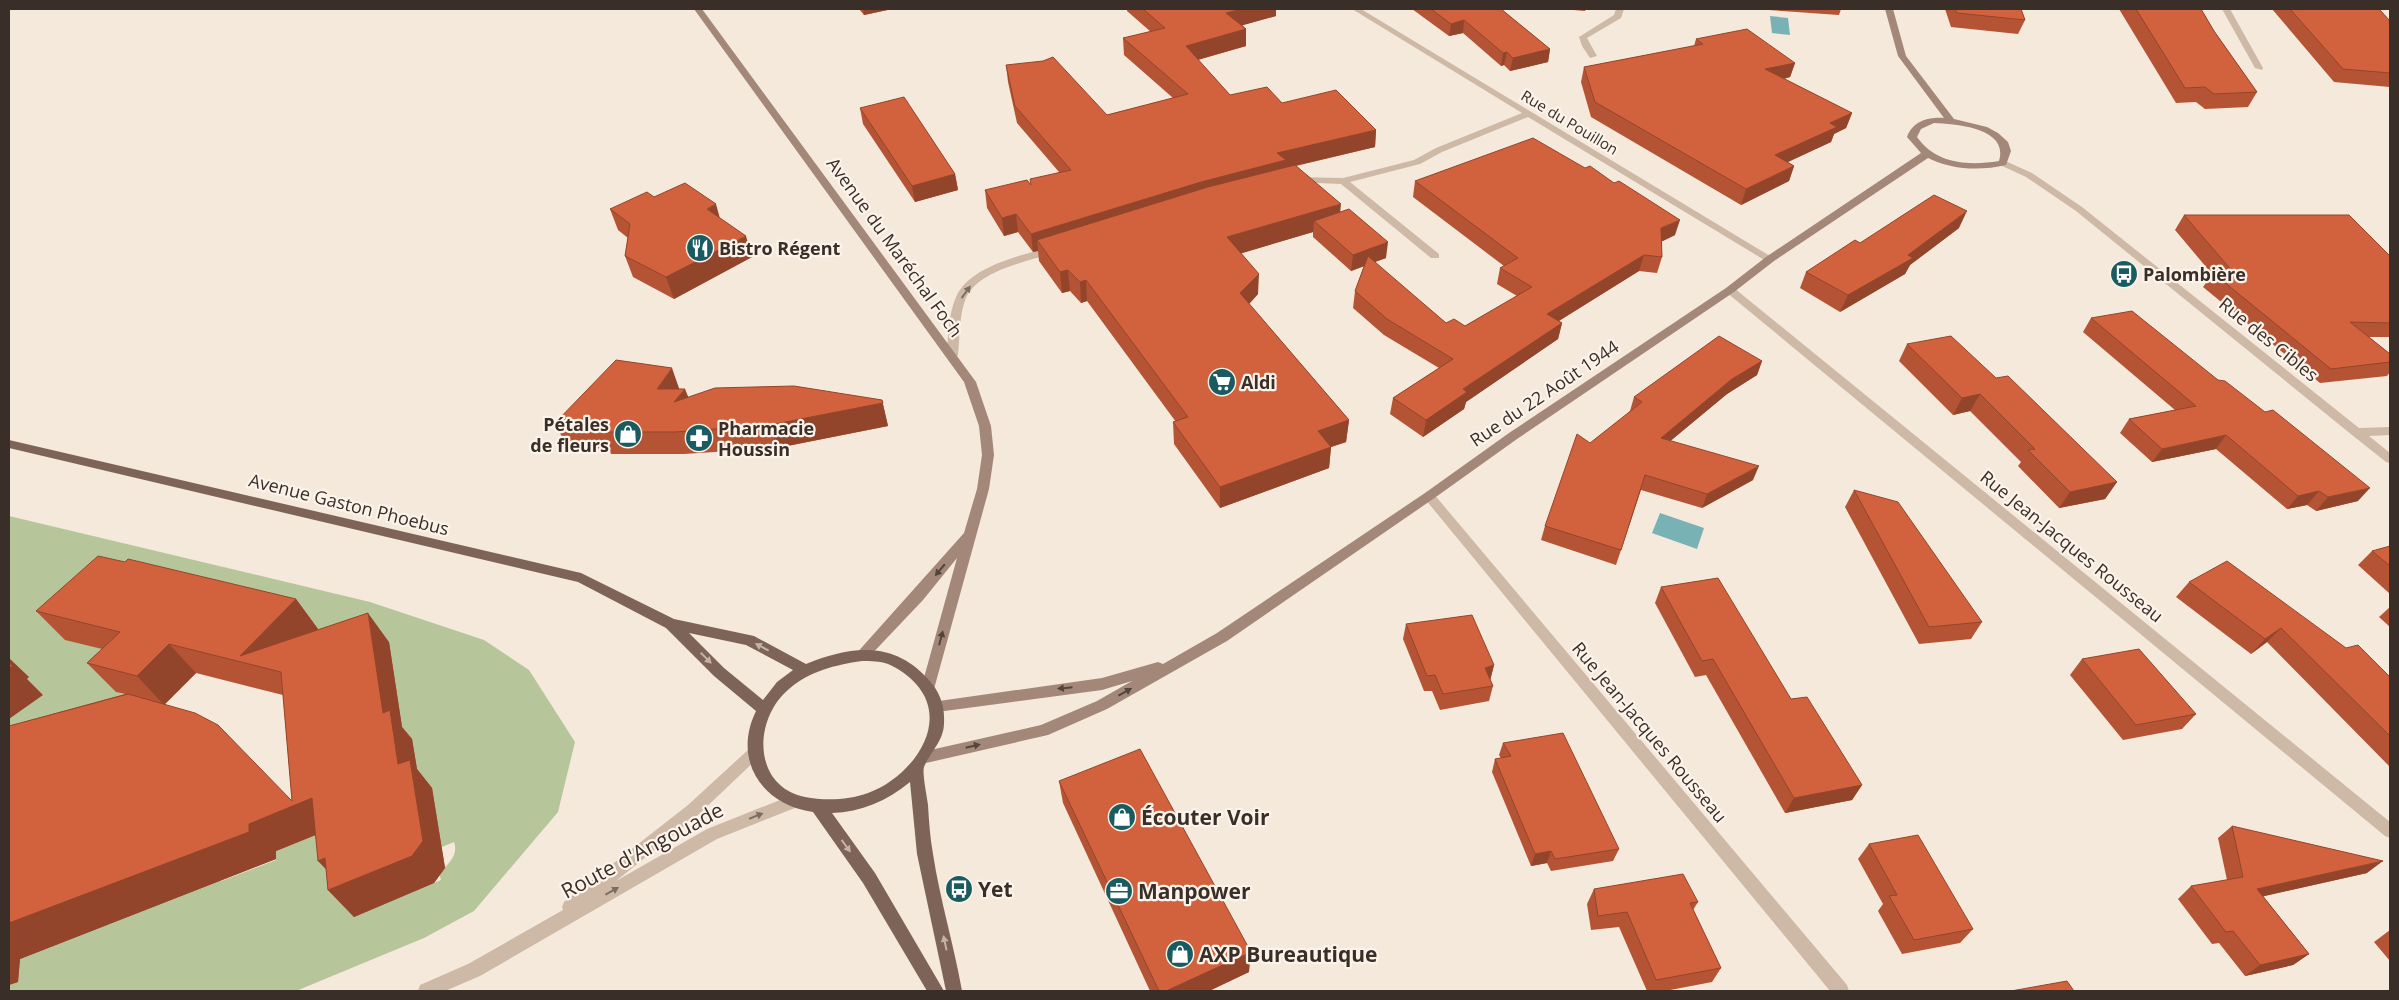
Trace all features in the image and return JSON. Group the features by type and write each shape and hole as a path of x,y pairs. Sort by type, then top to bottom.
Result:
{"main road":[{"name":"Avenue Gaston Phoebus","path":"9,444 581,578 671,624 749,640 805,670"},
{"name":"Avenue Gaston Phoebus","path":"671,624 719,672 764,709"},
{"path":"862,655 889,658 904,665 929,685 937,706 937,731 921,762 905,780 876,797 843,806 818,806 795,801 776,790 762,774 754,753 755,731 764,709 781,687 805,670 833,659 862,655"},
{"path":"921,762 925,854 954,991"},
{"path":"818,806 869,878 936,991"}],"street":[{"name":"Avenue du Maréchal Foch","path":"698,9 970,382 985,426 988,455 983,489 972,533 929,685"},
{"name":"Rue du Pouillon","path":"1356,9 1770,259"},
{"path":"1593,56 1582,37 1618,16 1620,9"},
{"path":"1889,9 1902,56 1950,120"},
{"path":"2226,9 2259,68"},
{"path":"1284,182 1293,180 1343,181 1417,162 1439,150 1529,113"},
{"path":"1950,120 1978,126 1999,138 2006,145 2007,152 2003,163 1972,167 1940,160 1927,154 1917,145 1912,136 1914,129 1922,123 1950,120"},
{"name":"Rue du 22 Août 1944","path":"921,762 1043,731 1102,705 1222,637 1429,496 1513,436 1730,290 1770,259 1927,154"},
{"name":"Rue des Cibles","path":"2003,163 2029,175 2079,209 2390,459"},
{"path":"1343,181 1435,256"},
{"path":"952,355 963,294 977,280 996,269 1062,248"},
{"name":"Rue Jean-Jacques Rousseau","path":"1730,290 2390,830"},
{"path":"2356,432 2390,430"},
{"name":"Rue Jean-Jacques Rousseau","path":"1429,496 1842,991"},
{"name":"Avenue du Maréchal Foch","path":"862,655 918,596 972,533"},
{"name":"Rue du 22 Août 1944","path":"937,706 1102,684 1180,662"},
{"name":"Route d'Angouade","path":"539,932 693,810 754,753"},
{"name":"Route d'Angouade","path":"426,991 474,970 712,834 795,801"}],"green space":[{"path":"9,516 370,602 484,640 529,670 575,742 558,812 474,911 424,938 296,991 9,991 9,985 18,982 21,948 220,865 221,881 276,860 274,832 337,826 354,916 441,880 439,872 452,859 455,847 454,842 442,847 296,652 318,629 92,646 148,661 117,692 137,698 9,772"}],"water":[{"path":"1770,16 1788,18 1790,35 1772,33"},
{"path":"1660,513 1704,528 1697,549 1652,533"}],"building":[{"path":"1143,9 1242,9 1226,13 1246,29 1186,46 1230,95 1267,87 1282,103 1336,90 1376,130 1277,153 1286,160 1201,182 1031,234 1016,214 1002,218 985,190 1027,180 1031,185 1030,179 1071,170 1015,106 1006,65 1043,61 1053,57 1107,115 1188,94 1123,38 1165,28"},
{"path":"1431,9 1501,9 1550,49 1513,58 1507,52 1503,53 1464,20 1451,24"},
{"path":"1955,9 2021,9 2025,20 1957,13"},
{"path":"2136,9 2201,9 2214,31 2257,92 2214,94 2205,87 2185,88"},
{"path":"2290,9 2379,9 2390,21 2390,73 2343,69"},
{"path":"1747,29 1795,63 1765,69 1852,113 1830,123 1837,127 1775,155 1794,166 1746,189 1595,102 1584,67 1703,44 1696,39"},
{"path":"904,97 955,174 912,186 860,108"},
{"path":"1533,138 1585,168 1590,166 1614,183 1619,181 1680,220 1661,228 1662,257 1644,255 1547,314 1562,323 1463,389 1467,392 1426,420 1393,398 1453,359 1387,319 1355,291 1368,256 1446,323 1454,319 1465,326 1532,287 1500,268 1518,258 1415,181"},
{"path":"1295,165 1341,204 1227,237 1259,274 1240,293 1349,420 1318,431 1331,447 1220,487 1173,422 1188,417 1086,280 1080,282 1068,270 1060,272 1037,240 1208,187"},
{"path":"685,183 716,204 707,209 746,236 666,277 625,256 630,224 610,209 647,192 654,197"},
{"path":"1934,195 1967,211 1908,255 1913,258 1848,295 1806,272 1855,240 1860,243"},
{"path":"1349,209 1388,242 1353,255 1314,221"},
{"path":"2184,215 2349,215 2390,256 2390,323 2350,322 2390,354 2390,362 2331,369 2213,273 2233,272"},
{"path":"2132,311 2218,380 2225,381 2265,412 2273,410 2370,488 2328,497 2319,491 2298,496 2226,435 2162,449 2129,419 2196,406 2091,318"},
{"path":"1719,336 1762,361 1732,379 1661,438 1759,466 1707,494 1645,475 1621,550 1545,526 1577,434 1590,443 1642,402 1634,397"},
{"path":"1951,336 1996,378 2008,376 2117,482 2070,492 2028,450 2035,449 1980,394 1962,398 1907,344"},
{"path":"616,360 672,368 657,389 685,389 674,402 715,388 794,386 882,400 883,403 770,425 675,432 601,432 601,428 555,423"},
{"path":"1854,490 1898,502 1982,622 1929,627"},
{"path":"2390,546 2390,566 2372,551"},
{"path":"98,556 125,562 128,559 296,599 240,656 368,613 383,713 390,710 398,764 410,760 423,841 412,856 328,890 325,858 318,861 312,798 249,824 249,832 9,923 9,726 128,694 195,713 218,725 292,801 281,672 169,644 137,676 87,663 120,632 36,611"},
{"path":"2227,561 2346,648 2358,645 2390,677 2390,736 2281,628 2265,639 2189,582"},
{"path":"1718,578 1791,699 1807,697 1862,785 1794,798 1713,659 1702,661 1661,587"},
{"path":"1472,615 1494,665 1485,668 1493,686 1443,694 1435,675 1427,676 1406,624"},
{"path":"2139,649 2196,714 2136,725 2082,659"},
{"path":"1563,733 1619,849 1555,859 1551,851 1535,854 1495,759 1511,756 1503,743"},
{"path":"1140,749 1251,952 1166,991 1159,991 1059,781"},
{"path":"2232,826 2383,861 2257,889 2309,954 2260,965 2233,931 2226,932 2191,886 2243,877"},
{"path":"1918,835 1973,929 1914,940 1889,896 1897,895 1869,844"},
{"path":"1683,874 1698,902 1690,903 1721,968 1656,980 1627,912 1598,916 1594,889"},
{"path":"2067,981 2074,991 2011,991"}],"place":[{"name":"Bistro Régent","path":"700,248"},
{"name":"Palombière","path":"2124,274"},
{"name":"Aldi","path":"1222,382"},
{"name":"Pétales de fleurs","path":"628,434"},
{"name":"Pharmacie Houssin","path":"699,438"},
{"name":"Écouter Voir","path":"1122,817"},
{"name":"Yet","path":"959,889"},
{"name":"Manpower","path":"1119,891"},
{"name":"AXP Bureautique","path":"1180,954"}]}
